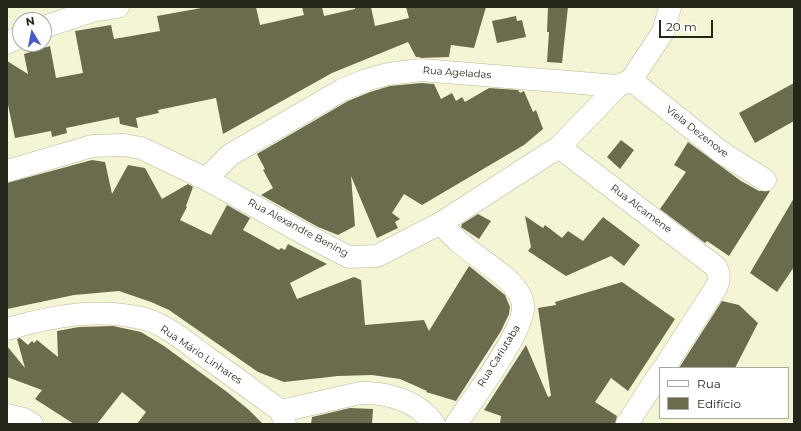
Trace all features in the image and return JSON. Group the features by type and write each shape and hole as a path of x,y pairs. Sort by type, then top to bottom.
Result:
{"street":[{"path":"52,24 92,11 118,7"},
{"name":"Rua Alexandre Bening","path":"7,170 92,146 124,144 141,148 206,179 306,235 349,257 377,256 442,223 559,147 625,83 663,32 670,7"},
{"name":"Rua Ageladas","path":"206,179 230,155 328,97 366,80 388,74 421,70 625,83"},
{"name":"Viela Dezenove","path":"625,83 721,152 765,180"},
{"name":"Rua Alcamene","path":"559,147 716,267 719,274 717,286 665,367"},
{"name":"Rua Cariutaba","path":"442,223 457,242 507,279 518,292 524,304 523,315 515,336 456,424"},
{"name":"Rua Mário Linhares","path":"7,329 33,321 76,313 115,314 146,319 171,331 283,417"},
{"path":"627,424 659,376"},
{"path":"283,417 360,393 372,392 384,394 409,402 427,414 434,424"},
{"path":"7,416 24,419 32,424"}],"building":[{"path":"207,7 256,7 260,25 304,15 302,7 322,7 324,16 355,9 355,7 371,7 375,26 409,18 406,7 486,7 474,48 451,45 449,57 419,58 421,57 416,57 408,42 332,73 223,134 216,98 158,110 159,113 136,118 138,128 120,124 119,117 66,128 67,133 52,137 51,131 15,138 7,100 7,61 28,74 24,54 30,52 51,52 56,78 83,73 75,31 111,25 114,39 160,31 157,16"},
{"path":"548,7 568,7 562,63 547,62 549,32 547,32"},
{"path":"516,16 517,21 522,20 526,37 497,43 492,21"},
{"path":"421,83 434,84 441,99 452,93 456,101 462,97 465,102 489,88 518,90 520,93 524,91 533,112 536,110 543,129 524,145 422,205 404,194 392,213 400,219 395,222 398,228 377,238 351,176 355,226 338,235 318,227 261,195 273,188 263,170 265,169 257,154 348,101 390,86"},
{"path":"794,83 794,121 755,143 739,113"},
{"path":"621,140 634,150 620,169 607,157"},
{"path":"688,142 741,181 759,191 770,191 729,256 707,241 705,243 660,209 686,172 674,165"},
{"path":"92,160 105,162 112,194 128,165 145,168 162,199 188,184 193,187 186,206 187,207 180,220 211,235 227,205 250,218 243,230 279,250 281,248 285,250 288,244 327,264 290,283 297,299 354,277 361,280 365,325 424,320 429,331 469,266 505,295 510,307 509,314 501,331 456,401 426,392 427,391 400,379 372,375 338,376 284,382 258,372 169,310 119,291 74,295 7,309 7,183"},
{"path":"794,198 794,267 777,292 750,273"},
{"path":"478,214 491,221 479,239 461,227 462,224"},
{"path":"525,216 543,228 545,225 562,238 568,231 583,241 603,217 640,245 624,266 611,256 566,276 528,251 531,247"},
{"path":"622,282 675,319 628,391 611,378 595,402 617,416 615,424 500,424 501,416 484,410 526,345 548,397 551,396 538,308 556,305 555,302"},
{"path":"722,301 739,305 758,323 736,367 680,367"},
{"path":"113,326 141,332 164,346 227,392 263,424 137,424 146,412 122,392 97,424 74,424 35,399 42,390 7,377 7,346 25,368 17,339 20,338 28,345 32,341 34,343 37,340 58,357 57,331 79,327"},
{"path":"350,408 373,409 372,424 311,424 312,417"}]}
